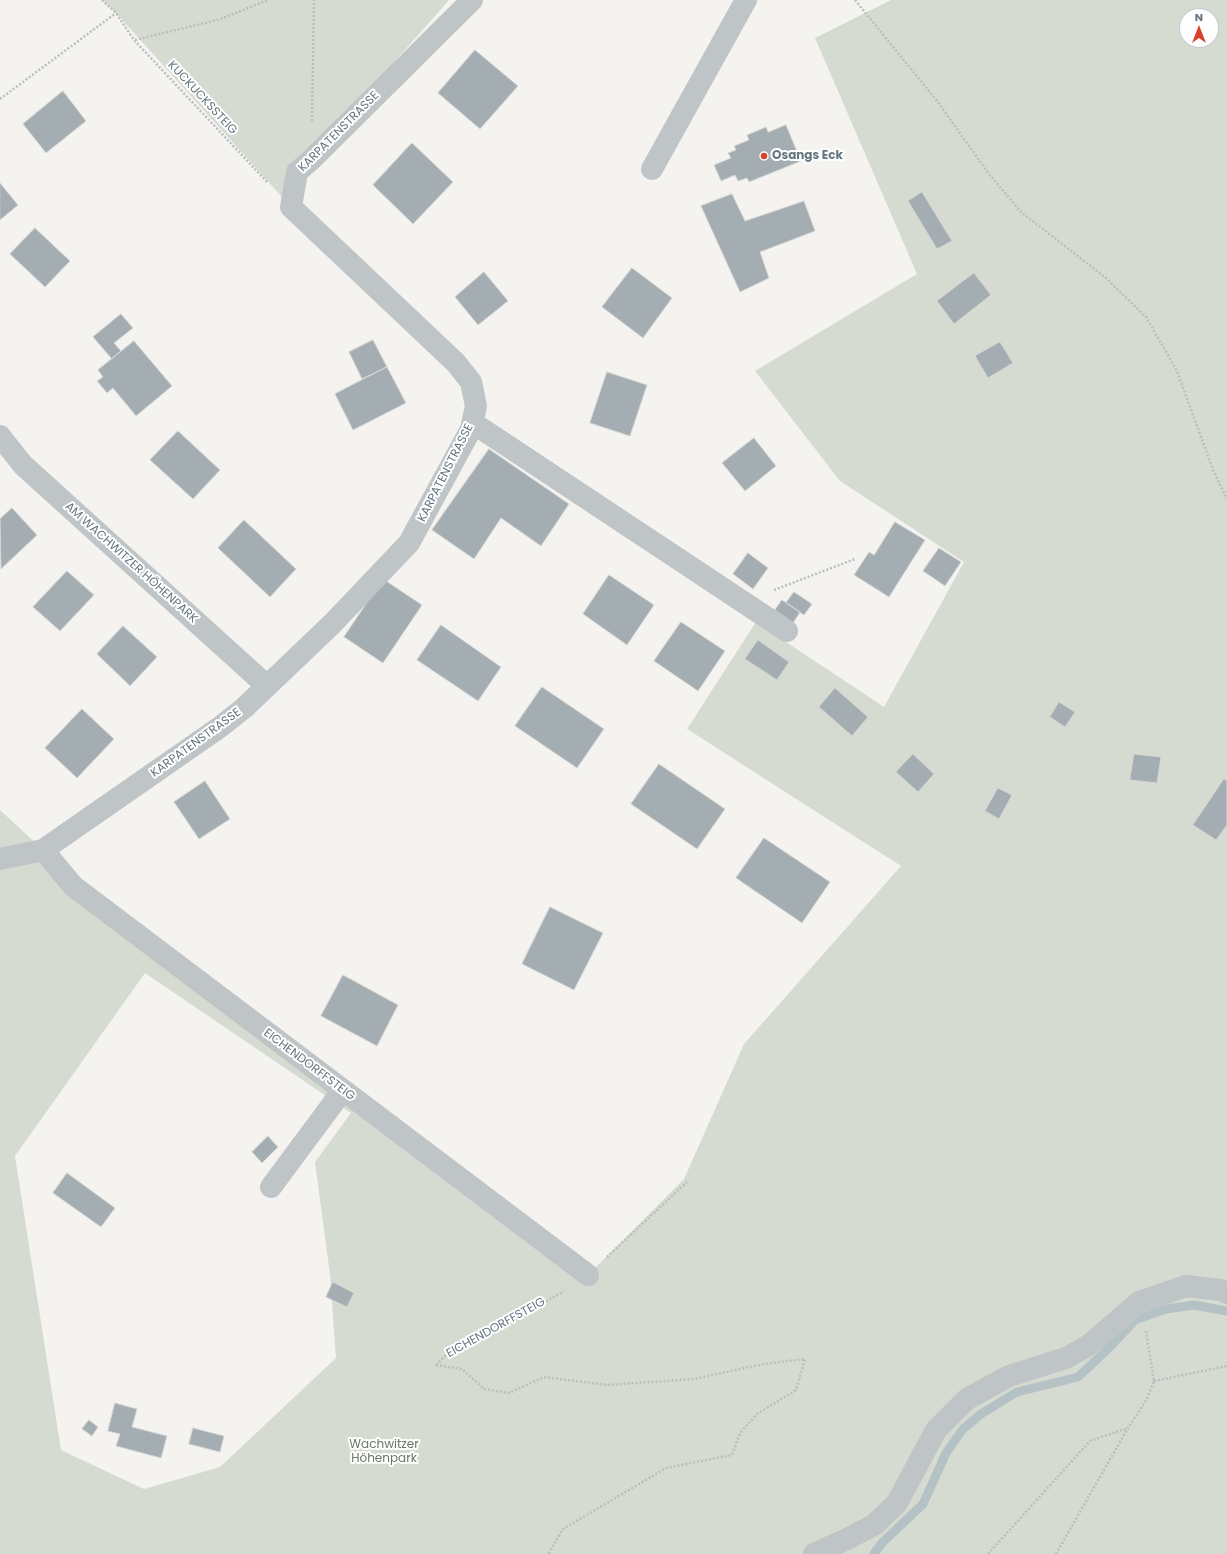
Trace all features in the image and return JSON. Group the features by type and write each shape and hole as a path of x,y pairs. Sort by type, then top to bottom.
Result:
{"street":[{"name":"KARPATENSTRASSE","path":"43,850 220,727 244,708 332,624 409,543 472,429 476,406 471,382 456,363 291,207 297,172 311,160 472,0"},
{"path":"652,169 746,0"},
{"path":"473,423 787,631"},
{"name":"AM WACHWITZER HÖHENPARK","path":"0,436 23,465 267,686"},
{"path":"0,859 43,850"},
{"name":"EICHENDORFFSTEIG","path":"43,850 73,886 588,1275"},
{"path":"271,1187 343,1090"},
{"path":"814,1554 874,1525 897,1503 936,1430 967,1400 1009,1376 1066,1358 1089,1345 1139,1302 1186,1286 1221,1290 1227,1293"}],"path":[{"path":"134,40 221,19 268,0"},
{"path":"311,160 314,0"},
{"path":"855,0 937,101 989,174 1021,212 1106,278 1146,317 1177,371 1213,470 1227,499"},
{"name":"KUCKUCKSSTEIG","path":"103,1 116,13 134,40 291,207"},
{"path":"0,98 116,13"},
{"path":"744,602 855,559"},
{"path":"588,1275 686,1182"},
{"name":"EICHENDORFFSTEIG","path":"548,1554 563,1529 666,1468 732,1454 740,1433 757,1414 796,1390 805,1358 763,1364 694,1378 607,1385 544,1377 509,1393 484,1389 462,1369 436,1365 450,1351 491,1333 558,1293 574,1286 588,1275"},
{"path":"1056,1554 1128,1428 1147,1399 1154,1381 1145,1323"},
{"path":"1154,1381 1227,1366"},
{"path":"988,1554 1090,1441 1128,1428"}],"green space":[{"path":"102,0 449,0 297,172 291,207 116,13"},
{"name":"Wachwitzer Höhenpark","path":"891,0 1227,0 1227,1554 0,1554 0,810 43,850 588,1275 684,1179 744,1044 901,866 687,729 756,622 884,707 964,562 840,481 755,371 917,274 815,38","holes":["145,973 351,1113 315,1162 330,1275 336,1358 220,1467 144,1489 61,1450 15,1156"]}],"building":[{"path":"475,50 518,86 480,129 438,93"},
{"path":"63,91 86,121 46,153 23,124"},
{"name":"Osangs Eck","path":"786,125 801,161 749,182 747,178 738,181 735,175 721,181 714,165 731,158 728,153 736,150 734,146 749,140 747,135 766,127 768,132"},
{"path":"412,143 453,182 413,224 373,185"},
{"path":"0,183 18,205 0,220"},
{"path":"922,192 952,241 937,249 908,201"},
{"path":"732,194 745,221 804,201 815,231 760,252 769,278 740,292 701,206"},
{"path":"35,228 70,261 45,287 10,254"},
{"path":"632,268 672,298 643,338 602,307"},
{"path":"484,272 508,301 478,325 455,297"},
{"path":"974,273 991,295 954,324 937,301"},
{"path":"121,314 133,328 114,343 121,351 112,359 93,337"},
{"path":"373,340 387,367 362,379 349,352"},
{"path":"134,341 172,386 136,416 113,388 107,393 97,381 103,377 98,370"},
{"path":"1000,342 1013,363 988,378 975,356"},
{"path":"387,367 406,403 353,430 335,394"},
{"path":"607,372 647,385 630,436 590,423"},
{"path":"178,431 220,470 193,499 150,460"},
{"path":"754,438 776,466 745,491 722,463"},
{"path":"489,449 569,504 541,546 501,518 474,559 432,530"},
{"path":"12,508 37,535 1,569 0,519"},
{"path":"244,520 296,569 270,597 218,548"},
{"path":"895,522 925,540 889,597 854,575 869,552 874,555"},
{"path":"939,548 961,562 945,586 923,571"},
{"path":"748,553 768,568 753,589 733,574"},
{"path":"67,571 94,595 60,631 33,607"},
{"path":"609,575 654,605 627,645 583,614"},
{"path":"383,579 422,605 383,663 344,637"},
{"path":"794,592 812,604 804,615 786,603"},
{"path":"782,600 800,612 793,623 775,610"},
{"path":"681,622 725,651 698,691 654,661"},
{"path":"441,625 501,667 478,701 417,660"},
{"path":"123,626 157,657 130,686 97,654"},
{"path":"758,640 789,662 777,680 745,659"},
{"path":"542,687 604,729 577,768 515,726"},
{"path":"835,688 868,717 852,736 819,707"},
{"path":"1059,702 1075,712 1065,727 1050,717"},
{"path":"82,709 114,739 77,778 45,748"},
{"path":"913,754 934,774 918,792 896,772"},
{"path":"1134,754 1161,757 1157,783 1130,780"},
{"path":"659,764 725,809 697,849 631,804"},
{"path":"1224,779 1227,781 1227,825 1216,840 1193,825"},
{"path":"205,781 230,819 199,839 174,802"},
{"path":"998,788 1012,795 999,819 985,811"},
{"path":"764,838 830,882 802,923 736,878"},
{"path":"550,907 603,933 574,990 522,964"},
{"path":"343,975 398,1005 377,1046 321,1016"},
{"path":"268,1136 278,1147 262,1163 252,1152"},
{"path":"67,1173 115,1208 101,1227 53,1193"},
{"path":"333,1282 354,1293 347,1307 326,1297"},
{"path":"115,1403 137,1409 132,1427 167,1436 161,1458 116,1446 120,1434 108,1431"},
{"path":"89,1420 98,1427 92,1436 82,1429"},
{"path":"193,1428 224,1436 220,1452 189,1444"}],"waterway":[{"path":"874,1554 882,1543 923,1504 946,1453 963,1429 981,1414 1017,1392 1078,1377 1109,1348 1135,1320 1166,1309 1194,1305 1227,1311"}],"place":[{"name":"Osangs Eck","path":"764,156"}]}
